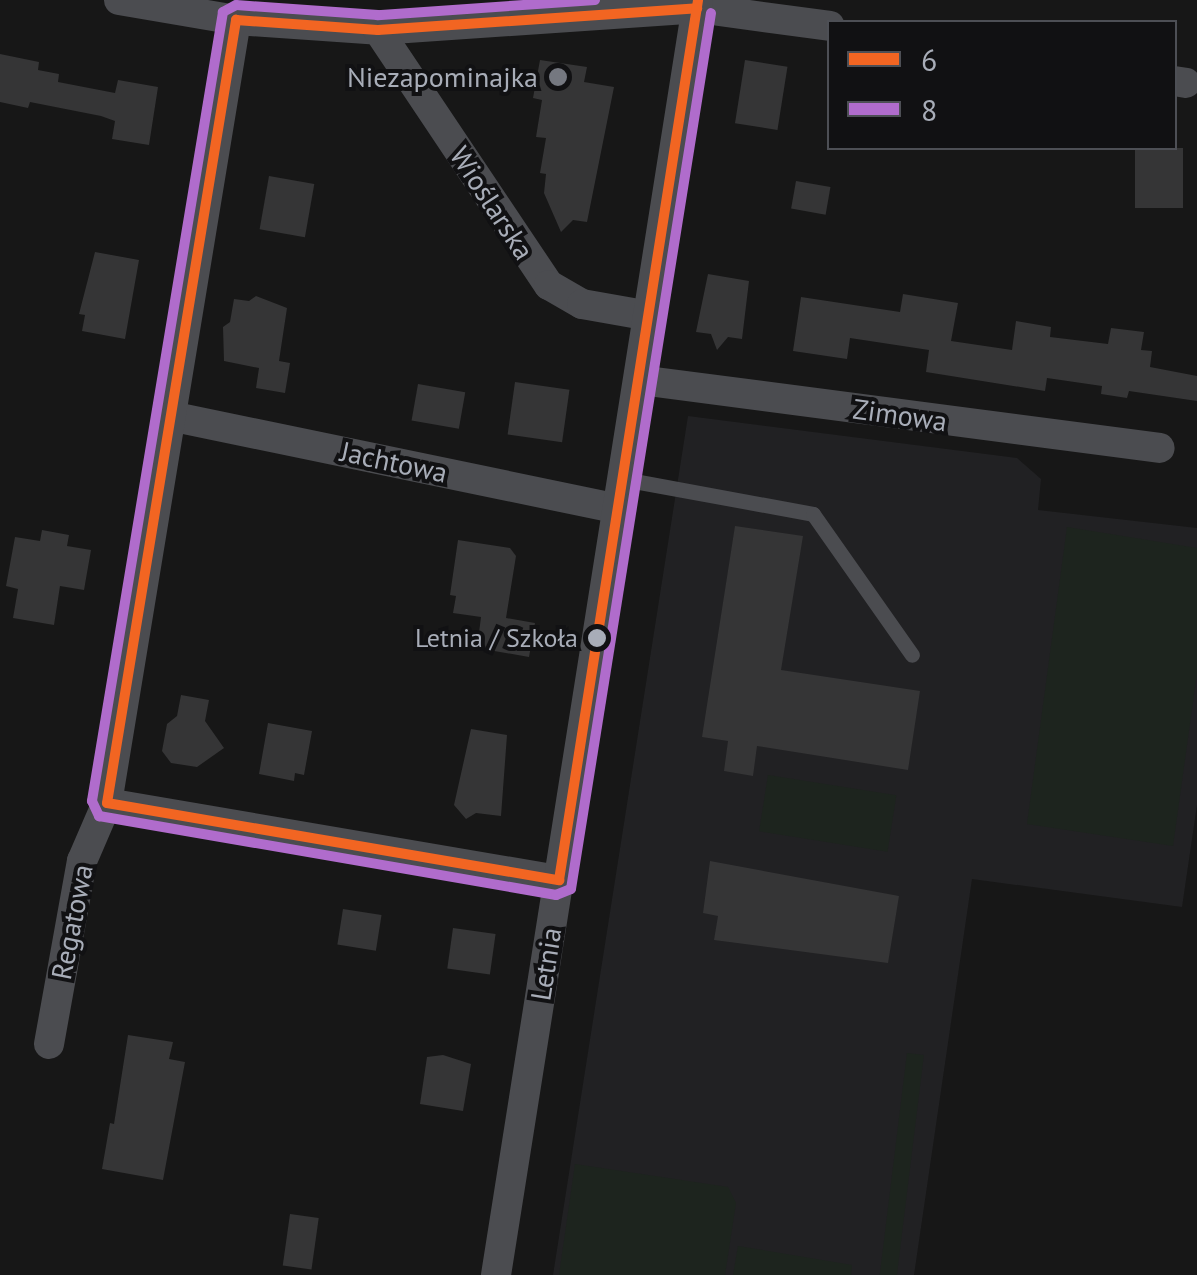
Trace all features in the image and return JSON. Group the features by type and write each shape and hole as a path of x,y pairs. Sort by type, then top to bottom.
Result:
{"street":[{"path":"119,0 236,20 378,30 697,4 827,26"},
{"name":"Letnia","path":"496,1275 697,4"},
{"name":"Regatowa","path":"49,1044 82,860 106,803 236,20"},
{"name":"Wioślarska","path":"378,30 549,285 582,304 650,316"},
{"name":"Zimowa","path":"640,380 1160,448"},
{"name":"Jachtowa","path":"170,416 618,509"},
{"path":"106,803 560,880"}],"lane":[{"path":"624,478 813,514 912,655"}],"shaded area":[{"path":"688,416 1017,458 1041,479 1038,510 1197,528 1197,805 1182,907 972,879 914,1275 553,1275"},
{"path":"1067,527 1197,548 1197,673 1173,846 1027,824"},
{"path":"768,775 896,795 887,852 759,831"},
{"path":"907,1053 924,1055 897,1275 880,1275"},
{"path":"575,1164 728,1187 736,1203 725,1275 559,1275"},
{"path":"738,1246 852,1265 851,1275 733,1275"}],"building":[{"path":"0,54 39,62 38,70 59,74 58,82 115,93 118,80 158,87 149,145 112,139 115,121 101,116 30,102 28,108 0,102"},
{"path":"540,60 587,67 584,82 614,87 587,222 573,220 561,232 544,193 546,174 540,173 546,138 536,137 542,100 533,98"},
{"path":"745,60 787,67 777,130 735,123"},
{"path":"1183,148 1183,208 1135,208 1135,150"},
{"path":"269,176 314,184 305,237 260,229"},
{"path":"796,181 830,187 826,215 791,209"},
{"path":"95,252 139,260 125,339 82,331 85,315 79,314"},
{"path":"708,274 749,281 742,339 728,337 717,350 711,334 696,332"},
{"path":"903,294 958,303 951,341 1012,350 1016,321 1051,327 1050,337 1108,344 1111,328 1144,332 1141,350 1152,351 1150,367 1197,376 1197,401 1129,391 1127,398 1101,394 1102,386 1047,378 1045,391 926,372 929,350 850,338 847,359 793,351 801,297 900,312"},
{"path":"256,296 287,308 279,361 290,363 285,393 256,388 259,368 224,361 223,327 230,322 234,299 249,301"},
{"path":"515,382 569,390 562,442 508,434"},
{"path":"418,384 465,392 459,429 412,420"},
{"path":"735,526 803,536 781,670 920,691 908,770 757,746 753,776 724,771 728,741 702,737"},
{"path":"42,530 69,535 67,546 91,550 84,590 60,586 54,625 13,618 18,589 6,586 15,537 40,541"},
{"path":"458,540 510,548 516,556 506,618 535,623 529,657 477,648 481,617 453,613 456,596 450,595"},
{"path":"181,695 209,700 205,721 224,748 197,767 171,763 162,751 167,724 177,716"},
{"path":"268,723 312,731 304,775 295,773 294,781 259,774"},
{"path":"471,729 507,735 501,816 476,813 466,819 454,805"},
{"path":"710,861 899,896 888,963 714,940 718,916 703,913"},
{"path":"343,909 382,915 376,951 337,945"},
{"path":"453,928 496,934 490,975 447,969"},
{"path":"128,1035 173,1042 169,1059 185,1062 163,1180 102,1169 110,1123 114,1124"},
{"path":"443,1055 471,1064 463,1111 420,1104 427,1057"},
{"path":"290,1214 319,1218 311,1270 283,1265"}],"transit line":[{"name":"8","path":"595,0 378,15 236,5 223,12 92,801 99,816 556,895 571,889 711,13"},
{"name":"6","path":"559,880 698,0"},
{"name":"6","path":"236,20 378,30 697,8"},
{"name":"6","path":"107,803 236,20"},
{"name":"6","path":"107,803 559,880"}],"place":[{"name":"Niezapominajka","path":"558,77"},
{"name":"Letnia / Szkoła","path":"597,638"}]}
